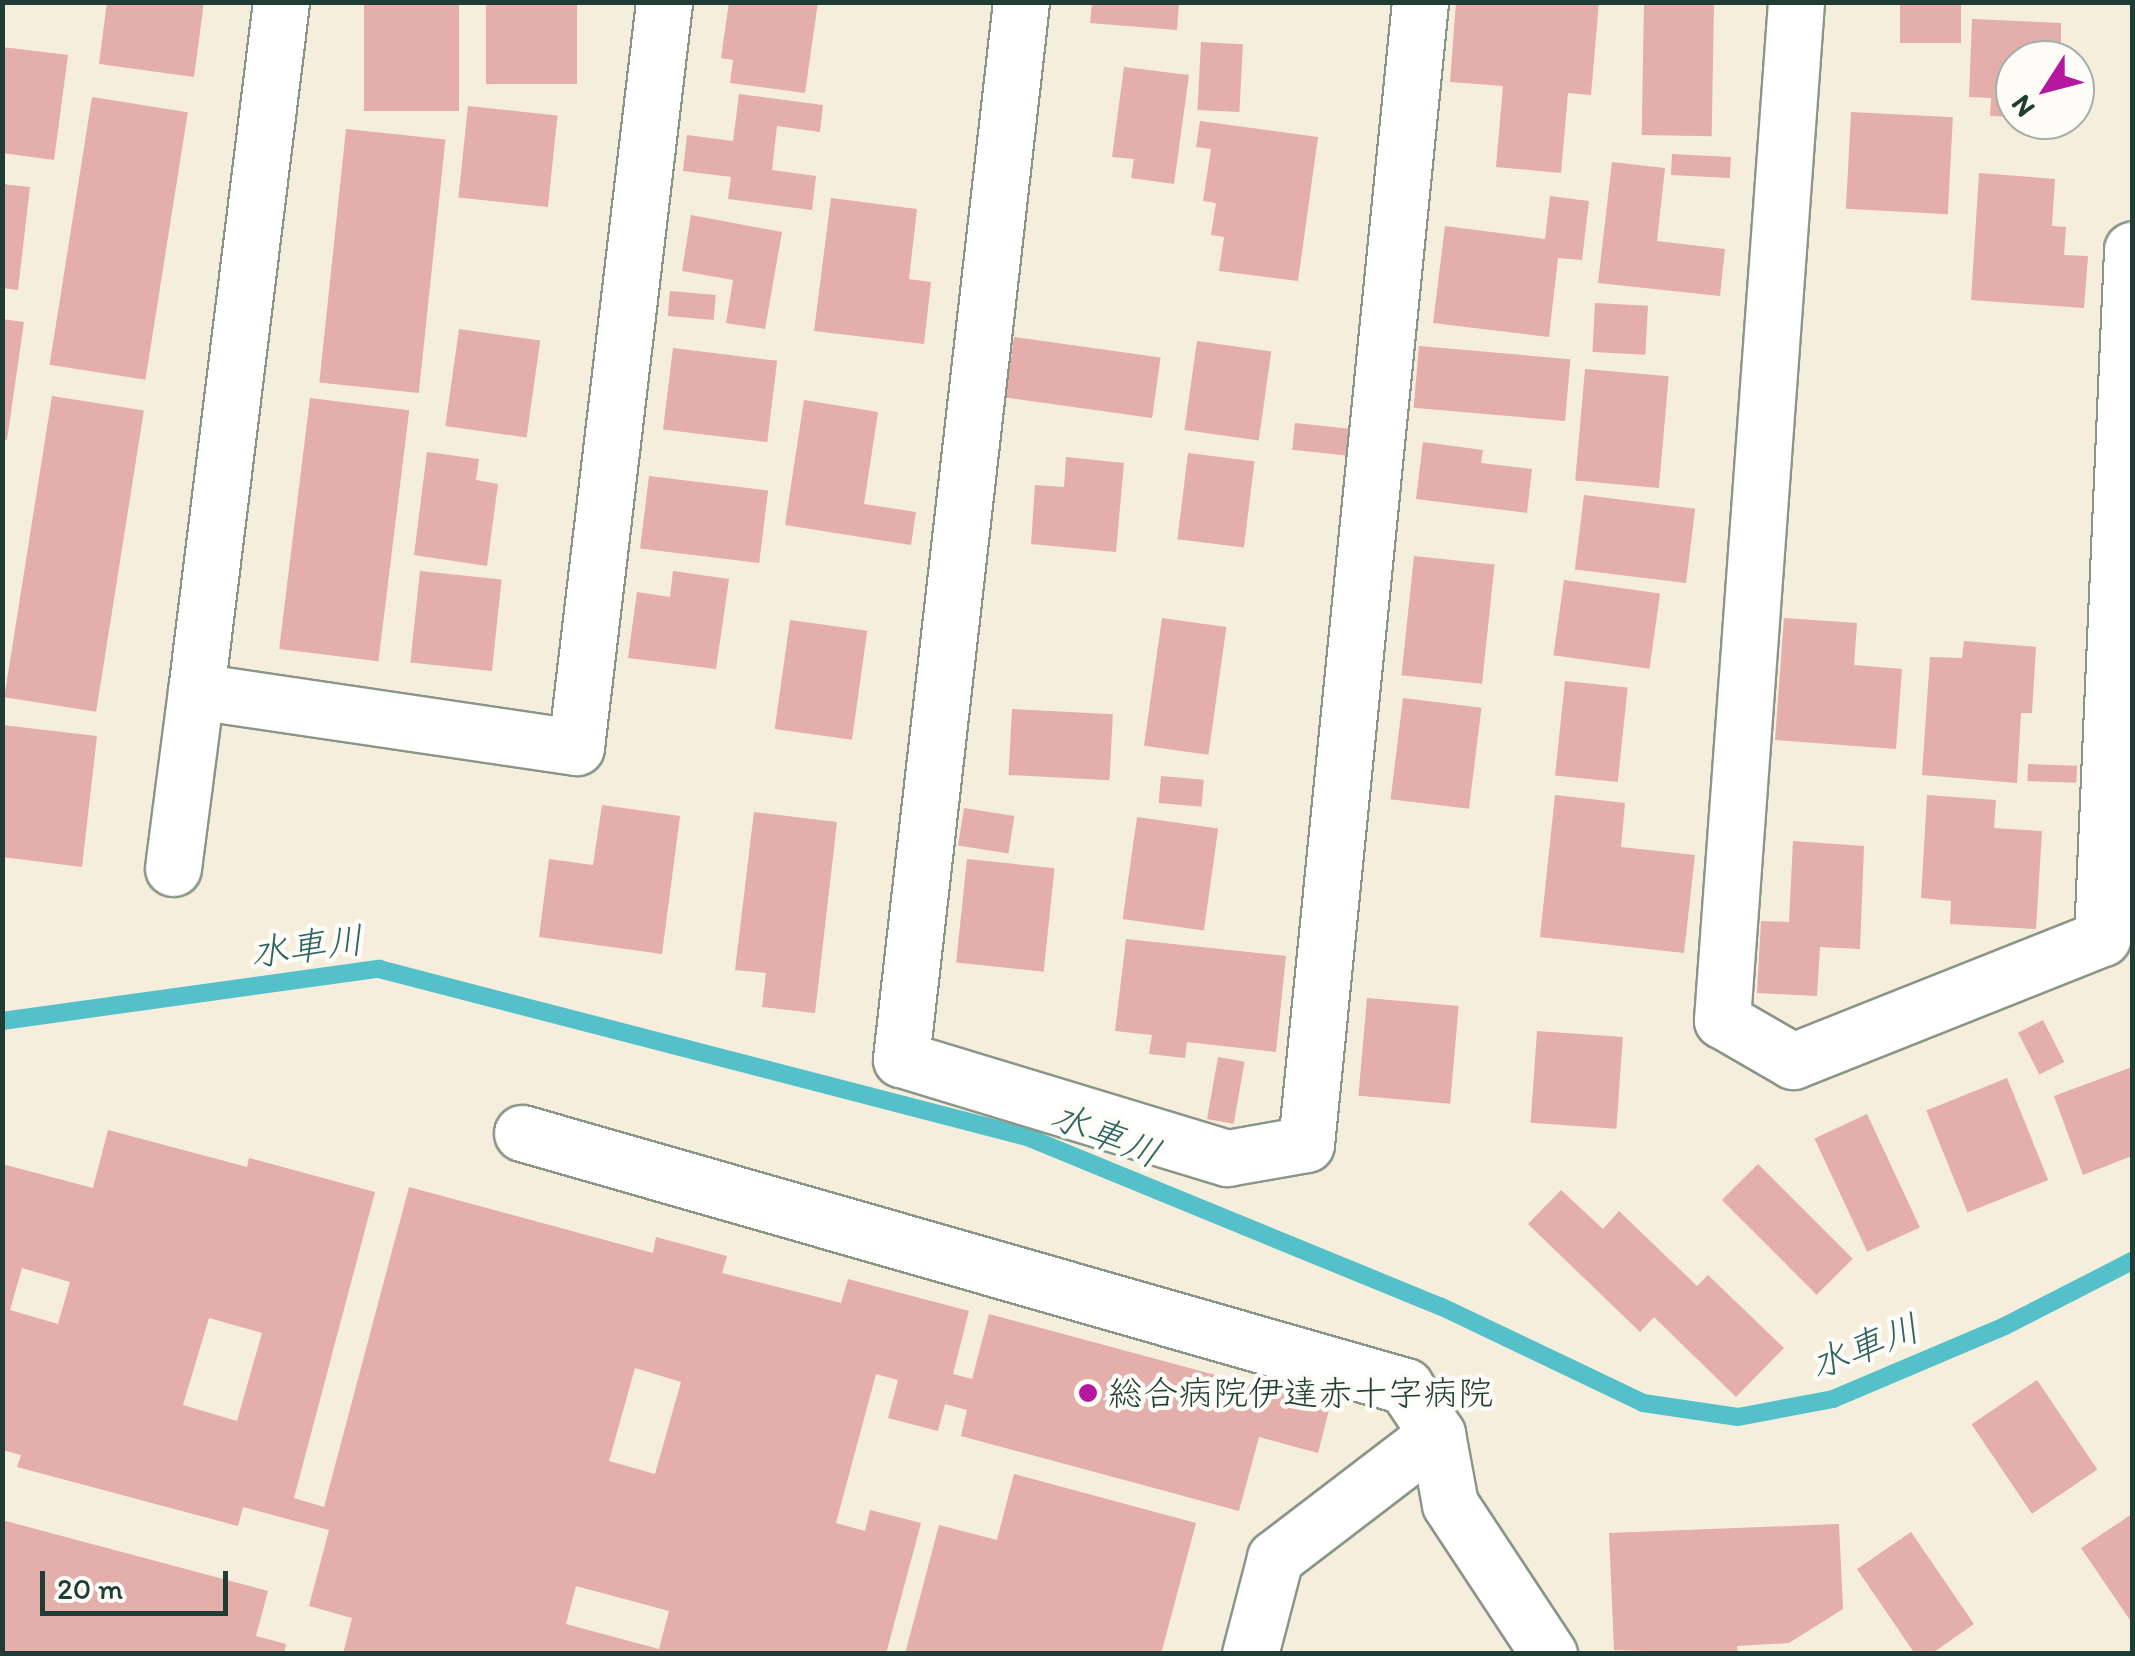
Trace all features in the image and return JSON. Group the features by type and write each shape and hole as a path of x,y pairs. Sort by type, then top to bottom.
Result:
{"street":[{"path":"173,868 281,2"},
{"path":"196,691 576,748 664,2"},
{"path":"1021,2 902,1059 1227,1158 1306,1144 1420,2"},
{"path":"1796,2 1722,1020 1793,1061 2102,938 2132,250"},
{"path":"522,1133 1406,1386 1437,1434 1450,1504 1549,1654"},
{"path":"1250,1654 1274,1558 1437,1434"}],"building":[{"path":"107,2 204,2 194,77 99,64"},
{"path":"364,2 459,2 459,111 364,111"},
{"path":"486,2 577,2 577,84 486,84"},
{"path":"729,2 818,2 805,93 730,83 733,60 721,58"},
{"path":"1092,2 1179,2 1177,30 1090,23"},
{"path":"1456,2 1599,2 1591,95 1568,93 1561,173 1496,167 1503,86 1450,82"},
{"path":"1644,2 1714,3 1712,136 1642,135"},
{"path":"1900,2 1961,2 1961,43 1900,43"},
{"path":"1972,19 2061,23 2061,40 1995,40 1995,116 1990,116 1991,98 1969,97"},
{"path":"1201,42 1243,44 1239,112 1197,110"},
{"path":"2,47 68,55 54,160 2,153"},
{"path":"1124,67 1189,75 1174,184 1131,178 1134,159 1112,157"},
{"path":"739,94 823,105 820,132 777,126 772,170 816,176 812,210 728,199 731,177 683,171 687,135 733,141"},
{"path":"92,97 188,112 145,380 50,365"},
{"path":"468,106 558,115 548,207 458,197"},
{"path":"1851,112 1953,117 1948,214 1846,209"},
{"path":"1200,121 1318,137 1298,281 1219,271 1224,237 1211,235 1216,203 1203,201 1211,149 1196,147"},
{"path":"346,129 445,139 419,393 319,383"},
{"path":"1672,154 1731,157 1730,178 1671,175"},
{"path":"1612,162 1665,168 1657,241 1725,249 1720,296 1598,283"},
{"path":"1979,173 2055,179 2052,226 2066,227 2064,255 2088,256 2084,308 1971,300"},
{"path":"2,184 30,187 18,290 2,288"},
{"path":"1550,196 1589,201 1582,260 1558,258 1549,337 1433,323 1445,226 1545,239"},
{"path":"831,198 917,209 909,279 931,282 924,344 814,331"},
{"path":"691,215 782,232 765,329 726,323 733,280 682,271"},
{"path":"670,291 716,295 714,320 668,316"},
{"path":"1595,303 1648,306 1645,355 1592,352"},
{"path":"2,319 24,322 7,440 2,440"},
{"path":"459,329 540,340 527,437 445,426"},
{"path":"1014,337 1161,358 1152,418 1006,397"},
{"path":"1197,341 1271,351 1259,441 1184,430"},
{"path":"1419,346 1570,359 1565,421 1414,408"},
{"path":"673,348 777,361 767,442 663,429"},
{"path":"1585,369 1669,376 1659,488 1575,481"},
{"path":"52,396 144,411 96,712 4,697"},
{"path":"310,398 409,410 378,661 279,649"},
{"path":"804,400 878,412 864,504 916,512 911,545 785,525"},
{"path":"1295,423 1357,429 1354,456 1292,450"},
{"path":"1423,442 1483,450 1481,463 1532,469 1527,513 1416,499"},
{"path":"427,452 479,459 476,480 498,484 487,566 414,555"},
{"path":"1188,453 1255,461 1244,548 1177,539"},
{"path":"1066,457 1124,463 1116,552 1031,544 1035,485 1064,487"},
{"path":"649,476 768,491 759,563 640,548"},
{"path":"1584,495 1695,509 1686,583 1575,569"},
{"path":"1414,556 1495,564 1482,684 1401,675"},
{"path":"420,571 502,580 492,671 410,662"},
{"path":"673,571 729,579 716,669 628,658 637,592 670,597"},
{"path":"1564,580 1660,593 1649,669 1553,655"},
{"path":"1162,618 1226,627 1208,755 1144,746"},
{"path":"1784,618 1857,623 1854,665 1902,669 1896,749 1775,740"},
{"path":"790,620 867,631 852,740 775,729"},
{"path":"1964,641 2036,647 2032,713 2021,713 2017,783 1922,775 1930,657 1962,658"},
{"path":"1565,681 1628,688 1618,782 1555,775"},
{"path":"1403,698 1481,708 1469,809 1391,799"},
{"path":"1012,709 1113,714 1109,780 1009,775"},
{"path":"2,725 97,736 82,867 2,857"},
{"path":"2028,764 2077,766 2076,783 2027,781"},
{"path":"1161,776 1204,780 1201,807 1159,803"},
{"path":"1555,795 1625,803 1621,847 1695,855 1684,953 1540,937"},
{"path":"1927,795 1996,800 1994,828 2042,831 2036,929 1950,924 1951,901 1921,898"},
{"path":"602,805 680,816 662,954 539,937 549,859 593,865"},
{"path":"964,808 1014,816 1008,854 958,846"},
{"path":"754,812 837,822 815,1013 762,1007 766,973 735,970"},
{"path":"1137,817 1218,828 1204,930 1123,919"},
{"path":"1793,841 1864,846 1860,949 1820,947 1817,996 1757,993 1761,921 1789,922"},
{"path":"967,859 1055,868 1044,972 956,962"},
{"path":"1126,939 1286,956 1276,1052 1187,1042 1185,1058 1149,1054 1152,1035 1115,1031"},
{"path":"1367,998 1459,1006 1450,1104 1358,1096"},
{"path":"2043,1020 2064,1062 2039,1075 2018,1033"},
{"path":"1537,1031 1623,1037 1616,1129 1531,1123"},
{"path":"1218,1057 1245,1062 1234,1124 1207,1119"},
{"path":"2132,1067 2132,1156 2083,1175 2054,1096"},
{"path":"2007,1078 2048,1180 1968,1213 1926,1111"},
{"path":"1867,1114 1920,1227 1867,1252 1814,1139"},
{"name":"総合病院伊達赤十字病院","path":"108,1130 247,1167 249,1158 375,1192 294,1498 324,1507 409,1187 653,1253 656,1237 727,1256 722,1273 841,1303 848,1279 969,1311 953,1374 972,1379 989,1314 1330,1406 1318,1453 1259,1437 1239,1511 961,1436 967,1410 945,1404 938,1431 888,1418 898,1380 876,1374 836,1523 865,1531 870,1510 921,1523 886,1654 343,1654 352,1618 309,1606 329,1530 243,1507 238,1526 17,1467 21,1455 2,1450 2,1164 93,1188","holes":["22,1268 70,1282 58,1324 10,1310","209,1318 262,1333 237,1421 183,1405","635,1368 681,1382 655,1474 609,1461","576,1586 669,1611 659,1649 566,1624"]},
{"path":"1758,1164 1853,1259 1817,1295 1722,1200"},
{"path":"1561,1190 1603,1229 1619,1211 1697,1286 1708,1275 1784,1348 1736,1397 1654,1317 1640,1332 1528,1224"},
{"path":"2037,1380 2097,1470 2032,1514 1972,1424"},
{"name":"総合病院伊達赤十字病院","path":"1014,1474 1196,1523 1161,1654 905,1654 939,1525 997,1540"},
{"path":"2132,1514 2132,1623 2081,1548"},
{"path":"2,1520 268,1591 256,1636 286,1644 284,1654 2,1654"},
{"path":"1839,1524 1843,1609 1789,1643 1737,1646 1738,1654 1614,1650 1609,1533"},
{"path":"1911,1532 1974,1624 1931,1654 1915,1654 1857,1569"}],"waterway":[{"name":"水車川","path":"2,1021 379,969 1027,1137 1440,1306 1643,1403 1738,1417 1833,1399 2005,1326 2132,1261"}],"place":[{"name":"総合病院伊達赤十字病院","path":"1088,1393"}]}
